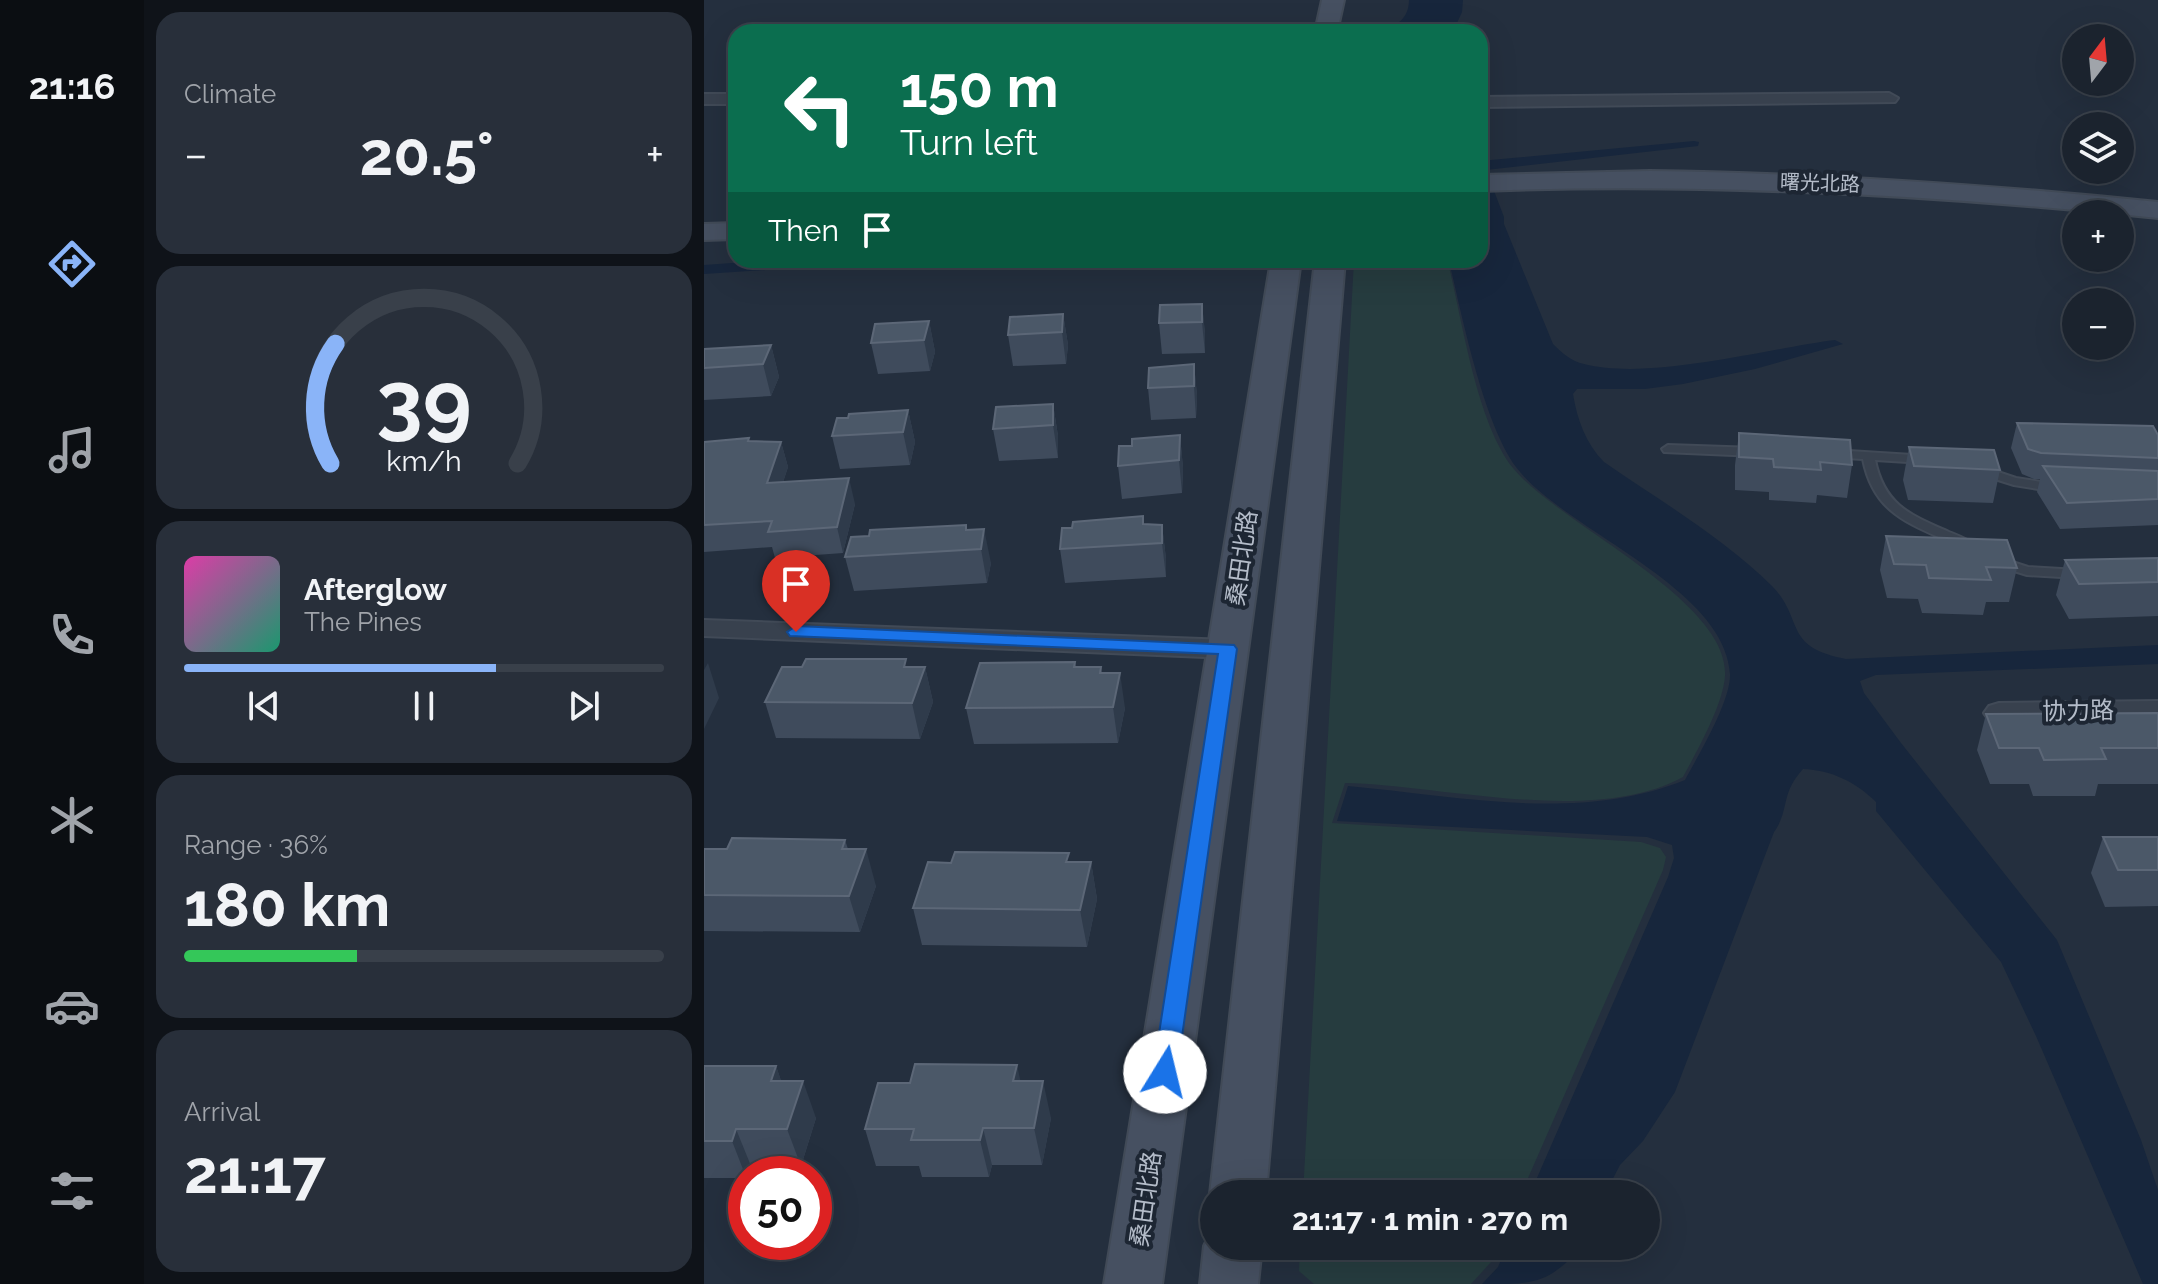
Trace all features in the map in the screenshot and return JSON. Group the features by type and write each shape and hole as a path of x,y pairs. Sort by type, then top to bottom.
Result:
{"main road":[{"path":"1328,24 1333,0"},
{"name":"曙光北路","path":"1488,194 1518,188 1612,180 1890,186 2158,210"},
{"name":"曙光北路","path":"1488,184 1518,188 1810,191 2062,214"},
{"path":"704,218 728,217"},
{"path":"2134,221 2158,224"},
{"path":"704,232 728,231"},
{"name":"桑田北路","path":"1133,1284 1285,268"},
{"path":"1239,1180 1329,268"},
{"path":"1229,1284 1232,1260"}],"street":[{"path":"1488,102 1889,98"},
{"path":"704,99 728,99"},
{"path":"704,628 1228,649"},
{"name":"协力路","path":"1999,713 2158,710"}],"lane":[{"path":"1668,449 1764,452"},
{"path":"1811,454 1941,461"},
{"path":"1868,456 1870,477 1878,493 1897,514 1933,527 1993,559 2027,571 2099,575"},
{"path":"1970,468 2014,481 2074,490"}],"green space":[{"path":"1354,268 1449,268 1481,400 1500,449 1513,468 1535,490 1672,591 1700,619 1719,647 1725,676 1715,714 1683,777 1647,791 1606,799 1562,801 1345,783 1332,823 1641,842 1660,848 1666,857 1527,1180 1304,1180"},
{"path":"1299,1260 1492,1260 1471,1284 1314,1284 1299,1271"}],"water":[{"path":"1409,0 1463,0 1457,24 1397,24 1407,13"},
{"path":"1699,142 1698,146 1488,170 1488,160"},
{"path":"1488,175 1504,224 1553,344 1575,361 1611,368 1641,369 1708,362 1835,340 1843,344 1755,369 1683,384 1645,389 1577,389 1573,394 1587,439 1604,462 1753,568 1782,598 1797,631 1812,647 1846,659 2158,645 2158,664 1876,675 1860,681 1864,693 1901,743 2057,940 2141,1140 2158,1190 2158,1284 2143,1284 2001,962 1876,811 1876,802 1851,783 1813,770 1803,769 1791,786 1675,1092 1643,1141 1620,1165 1612,1180 1536,1180 1668,877 1674,858 1672,845 1647,837 1337,821 1348,786 1518,803 1603,800 1645,793 1685,780 1720,713 1730,674 1721,642 1701,613 1639,561 1538,490 1516,467 1484,399 1451,268 1488,268"},
{"path":"728,263 728,268 794,268 704,274 704,265"},
{"path":"1501,1260 1568,1260 1540,1279 1482,1284"}],"building":[{"path":"1202,304 1202,322 1159,323 1160,305"},
{"path":"1063,314 1062,332 1008,335 1010,317"},
{"path":"929,321 924,340 871,343 875,324"},
{"path":"771,345 763,364 704,368 704,349"},
{"path":"1194,364 1194,386 1148,388 1149,368"},
{"path":"1053,404 1053,425 993,429 996,407"},
{"path":"908,410 903,432 832,436 837,418 848,418 849,414"},
{"path":"2017,423 2153,426 2158,435 2158,458 2041,453 2028,449"},
{"path":"1739,433 1850,440 1852,465 1820,462 1821,470 1774,467 1773,459 1739,457"},
{"path":"1180,435 1179,460 1118,466 1119,446 1132,446 1132,439"},
{"path":"749,438 748,441 781,442 767,483 849,478 837,527 768,532 772,521 704,525 704,442"},
{"path":"1909,447 1994,450 2000,470 1914,466"},
{"path":"2043,466 2158,471 2158,499 2067,503"},
{"path":"1143,516 1143,524 1162,525 1162,543 1060,549 1062,528 1072,528 1073,522"},
{"path":"966,525 966,530 984,529 981,549 845,557 851,537 869,536 870,530"},
{"path":"1886,536 2007,540 2017,568 1986,567 1991,580 1929,578 1926,565 1894,564"},
{"path":"2158,558 2158,582 2079,584 2065,560"},
{"path":"806,659 906,659 904,667 925,667 912,703 765,702 782,667 802,667"},
{"path":"1075,662 1074,667 1101,667 1100,673 1120,673 1113,707 966,708 980,663"},
{"path":"2158,713 2158,748 2101,748 2106,759 2044,760 2039,748 1999,748 1986,714"},
{"path":"2103,837 2158,837 2158,870 2118,870"},
{"path":"732,838 845,840 842,849 866,849 849,896 704,895 704,849 727,849"},
{"path":"955,852 1069,853 1066,862 1091,862 1080,910 913,908 928,862 951,863"},
{"path":"915,1064 1017,1065 1013,1081 1043,1081 1034,1128 983,1128 980,1140 911,1140 914,1129 865,1129 878,1083 910,1083"},
{"path":"704,1066 776,1066 771,1081 803,1081 787,1129 736,1129 732,1141 704,1141"}],"route":[{"path":"796,632 1228,649 1165,1072"}]}
